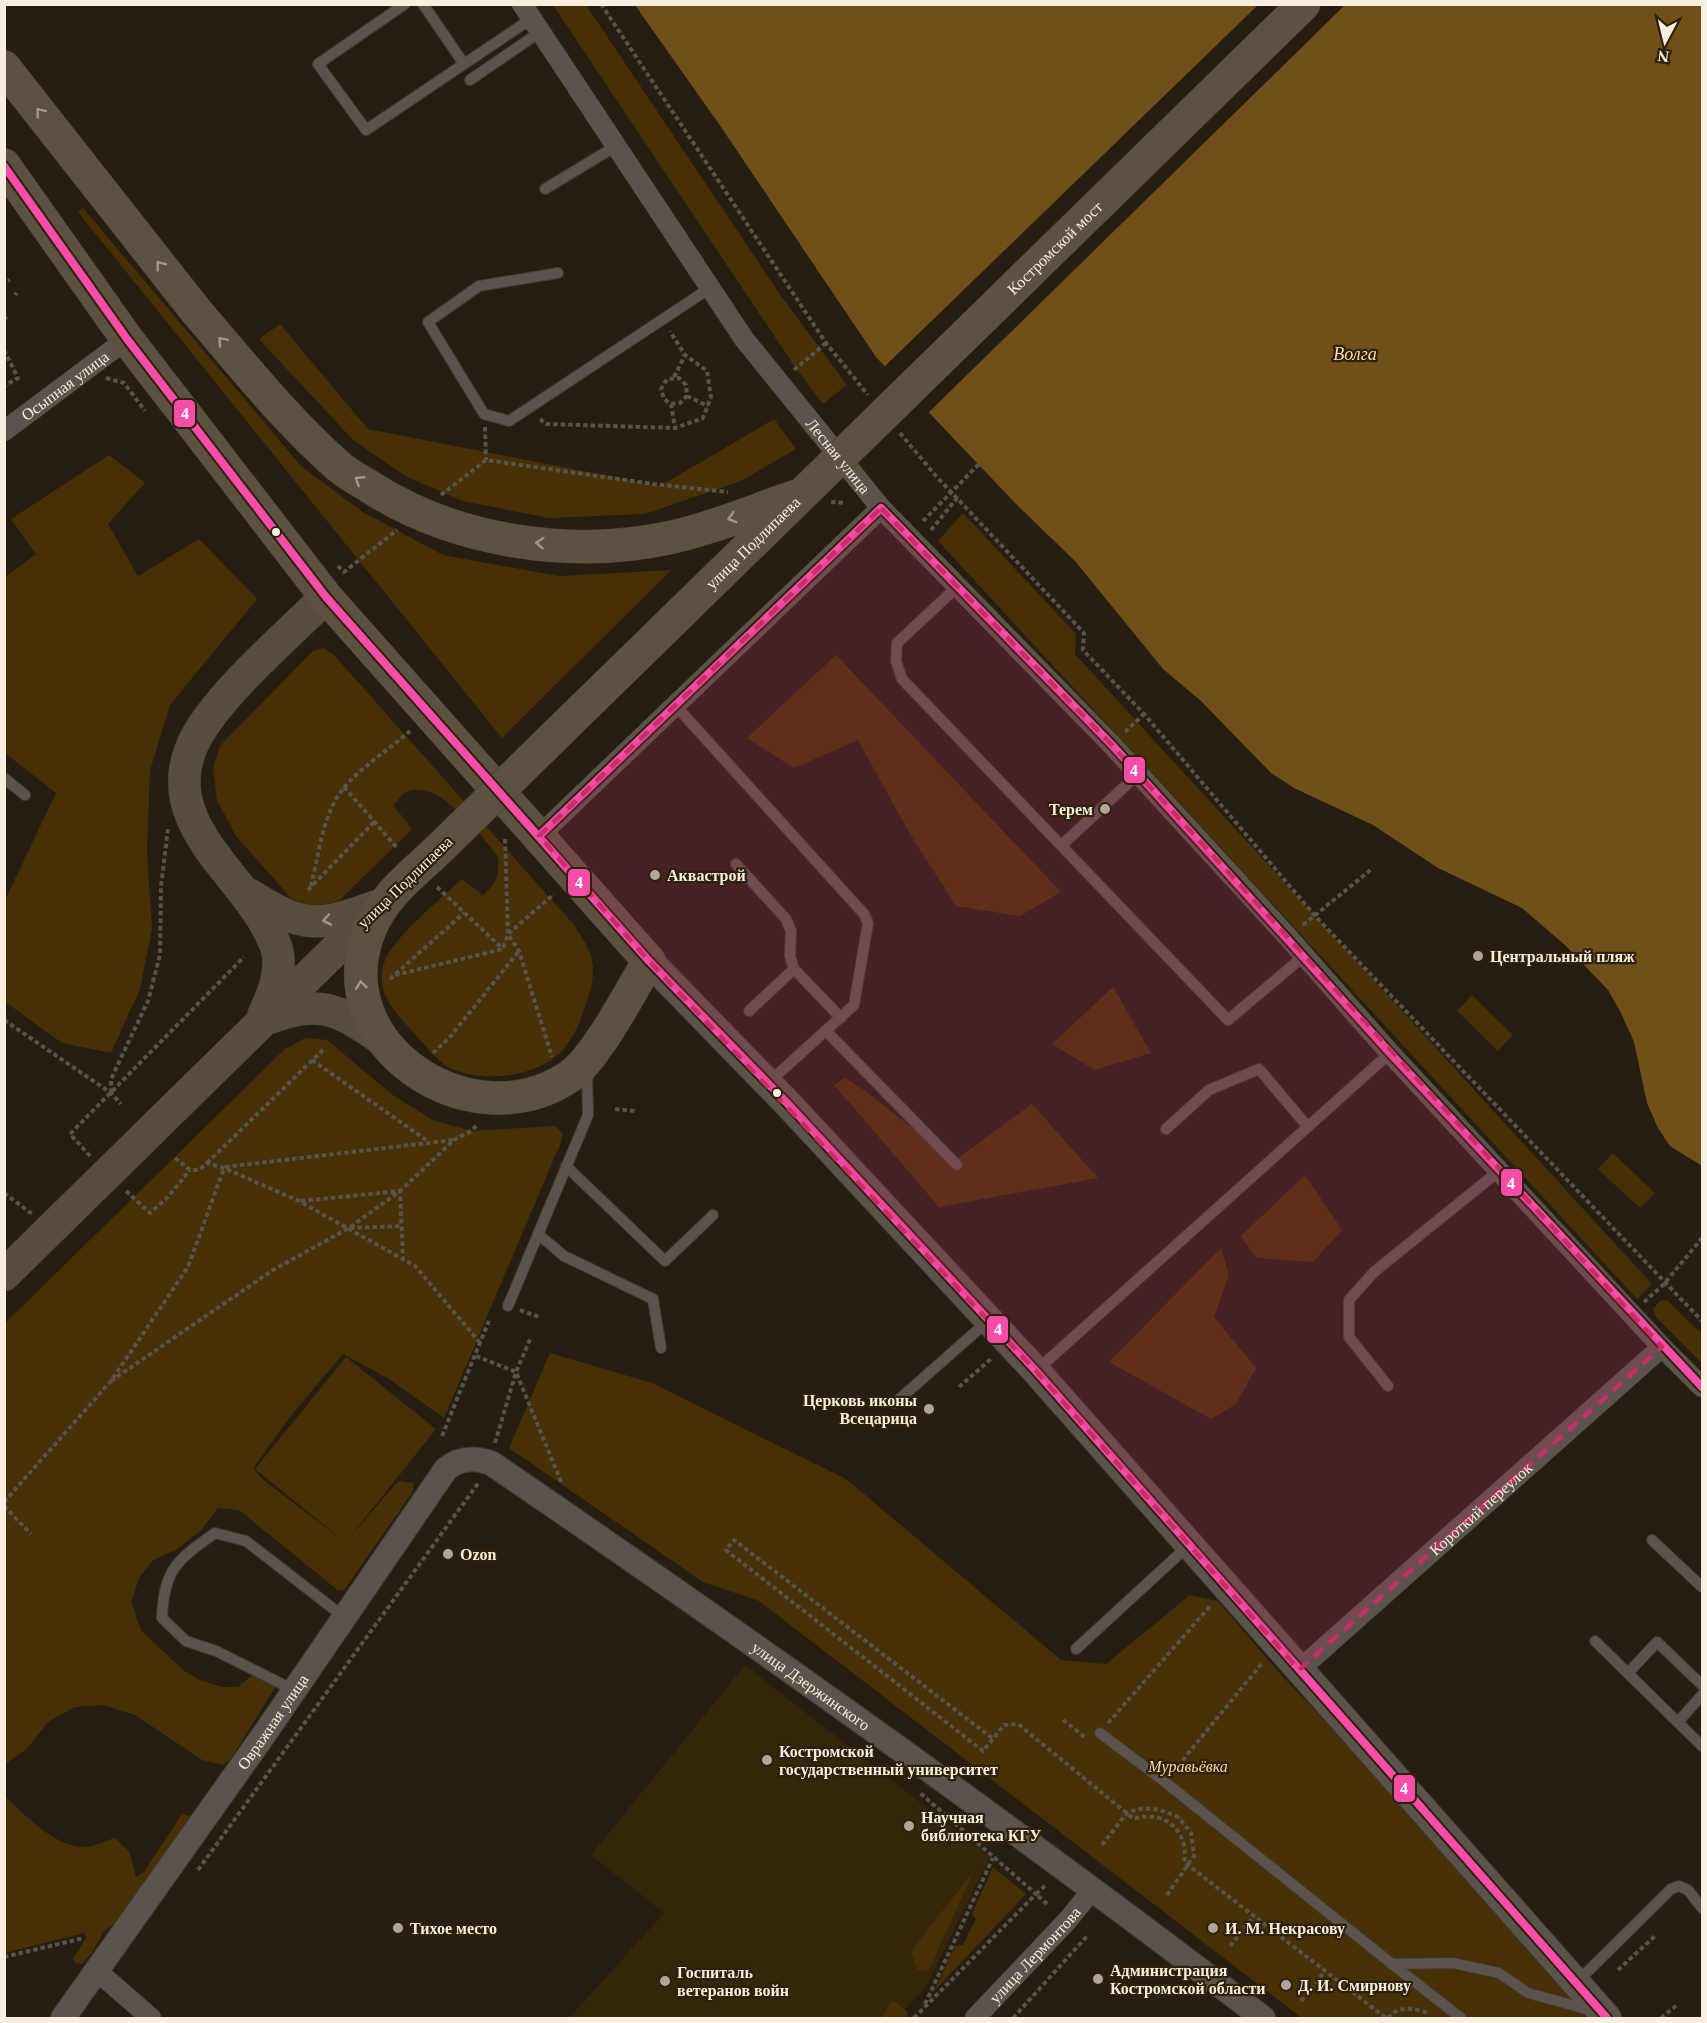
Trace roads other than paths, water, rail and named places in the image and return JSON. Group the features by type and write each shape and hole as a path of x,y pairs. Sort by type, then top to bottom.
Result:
{"highway":[{"name":"Костромской мост","path":"815,497 1304,4"},
{"path":"4,67 196,311 270,397 338,466 386,498 441,523 515,541 591,546 668,538 815,497"},
{"path":"4,165 127,339 326,597 650,961 587,1061 570,1076 550,1087 518,1096 481,1097 455,1092 428,1080 381,1039 369,1020 359,983 361,960 370,929 383,904"},
{"name":"улица Подлипаева","path":"383,904 815,497"}],"main road":[{"path":"260,1022 277,980 278,952 246,893 216,860 196,827 186,790 186,770 192,746 209,718 234,689 326,597"},
{"path":"246,893 289,918 309,922 345,917 383,904"},
{"name":"улица Подлипаева","path":"4,1275 383,904"},
{"path":"650,961 1036,1371 1605,2016"},
{"path":"260,1022 303,1007 322,1009 337,1012 381,1039"}],"street":[{"name":"Лесная улица","path":"531,18 744,339 881,508 1138,774 1390,1053 1662,1347 1702,1387"},
{"name":"Осыпная улица","path":"4,431 127,339"},
{"path":"539,836 881,508"},
{"name":"Короткий переулок","path":"1299,1670 1662,1347"},
{"name":"Овражная улица","path":"63,2019 446,1469 456,1461 473,1459 484,1461 490,1474"},
{"name":"улица Дзержинского","path":"490,1474 887,1738 1093,1889 1263,2019"},
{"name":"улица Лермонтова","path":"975,2019 1093,1889"},
{"path":"97,1971 151,2019"}],"lane":[{"path":"405,4 318,64 366,130 531,18"},
{"path":"423,4 464,64"},
{"path":"470,80 531,18"},
{"path":"545,189 616,146"},
{"path":"558,273 479,286 428,322 484,414 509,421 710,288"},
{"path":"957,587 897,643 896,661 902,679 1228,1020 1304,956"},
{"path":"675,705 864,914 869,931 856,999 841,1018 768,1084"},
{"path":"1062,845 1138,774"},
{"path":"4,778 25,795"},
{"path":"736,864 786,919 791,931 790,956 794,969 841,1018"},
{"path":"749,1011 794,969"},
{"path":"826,1031 957,1165"},
{"path":"1036,1371 1390,1053"},
{"path":"508,1306 588,1115 587,1061"},
{"path":"1166,1129 1209,1090 1259,1069 1308,1126"},
{"path":"566,1166 665,1261 713,1215"},
{"path":"1388,1386 1349,1337 1349,1300 1374,1272 1499,1171"},
{"path":"538,1234 564,1256 653,1299 661,1348"},
{"path":"895,1403 989,1320"},
{"path":"294,1690 216,1651 186,1641 162,1618 163,1592 179,1559 215,1533 246,1541 344,1617"},
{"path":"1652,1540 1702,1587"},
{"path":"1076,1649 1188,1546"},
{"path":"1594,1641 1702,1746"},
{"path":"1628,1673 1657,1642 1702,1685"},
{"path":"1678,1722 1702,1695"},
{"path":"1100,1733 1165,1782 1461,2019"},
{"path":"1576,1983 1671,1889 1679,1886 1688,1890 1702,1908"},
{"path":"1392,1964 1453,1963 1499,1973 1528,1993 1605,2016"}],"water":[{"name":"Волга","path":"635,5 1702,5 1702,1166 1670,1146 1658,1128 1647,1103 1634,1042 1621,1013 1608,990 1565,945 1522,908 1438,868 1373,825 1294,788 1271,773 1201,701 1163,669 1075,561 1019,507 876,357 721,127"}],"place":[{"name":"Терем","path":"1105,809"},
{"name":"Аквастрой","path":"655,875"},
{"name":"Центральный пляж","path":"1478,956"},
{"name":"Церковь иконы Всецарица","path":"929,1409"},
{"name":"Ozon","path":"448,1554"},
{"name":"Костромской государственный университет","path":"767,1760"},
{"name":"Научная библиотека КГУ","path":"909,1826"},
{"name":"Тихое место","path":"398,1928"},
{"name":"И. М. Некрасову","path":"1213,1928"},
{"name":"Администрация Костромской области","path":"1098,1979"},
{"name":"Госпиталь ветеранов войн","path":"665,1981"},
{"name":"Д. И. Смирнову","path":"1286,1985"}],"park label":[{"name":"Муравьёвка","path":"1188,1766"}]}
